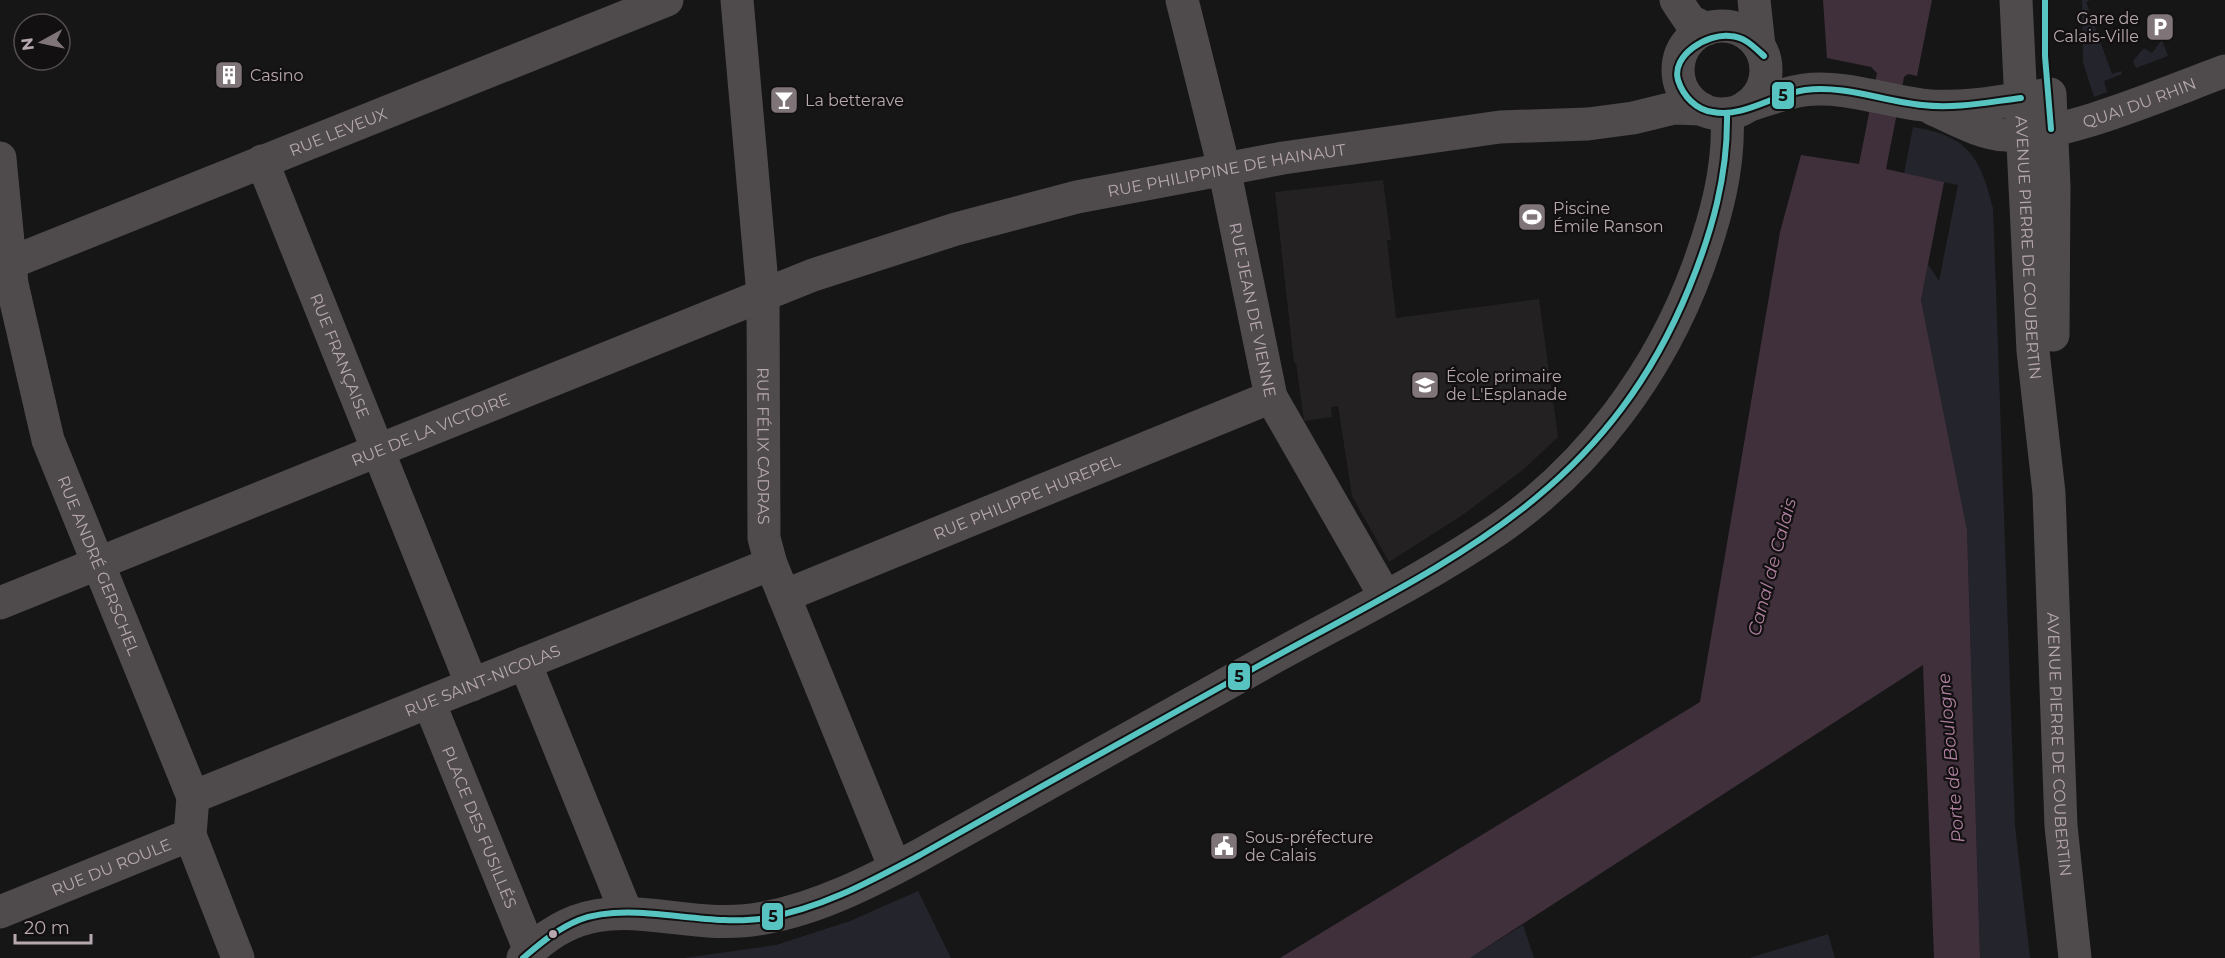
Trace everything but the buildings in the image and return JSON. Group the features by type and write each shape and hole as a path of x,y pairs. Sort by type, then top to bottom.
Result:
{"street":[{"name":"RUE LEVEUX","path":"4,265 667,0"},
{"name":"RUE FÉLIX CADRAS","path":"737,0 763,295 762,525 771,564 895,868"},
{"name":"RUE JEAN DE VIENNE","path":"1182,0 1224,168 1271,397 1385,596"},
{"path":"1676,0 1690,21 1717,18 1737,29 1761,51 1797,74 1843,90 1923,105 2035,96"},
{"path":"1717,18 1687,43 1678,65 1682,88 1692,103 1725,110 1759,94 1764,84 1766,73 1754,0"},
{"name":"AVENUE PIERRE DE COUBERTIN","path":"2016,0 2035,96 2037,132 2054,186 2053,399 2049,493 2061,826 2075,958"},
{"name":"QUAI DU RHIN","path":"1923,105 1990,133 2037,132 2090,119 2225,71"},
{"name":"RUE PHILIPPINE DE HAINAUT","path":"763,295 855,260 992,218 1077,197 1224,168 1500,127 1588,124 1633,118 1674,108 1725,110 1804,90 1843,90"},
{"path":"526,955 548,935 574,921 626,912 718,923 765,918 807,906 895,868 1385,596 1499,529 1544,492 1590,447 1632,394 1672,328 1701,257 1726,168 1725,110"},
{"name":"RUE ANDRÉ GERSCHEL","path":"0,158 4,265 48,440 193,797 190,835 238,958"},
{"name":"RUE FRANÇAISE","path":"262,161 472,685"},
{"name":"RUE DE LA VICTOIRE","path":"0,603 763,295"},
{"name":"RUE PHILIPPE HUREPEL","path":"784,596 1271,397"},
{"name":"RUE SAINT-NICOLAS","path":"193,797 771,564"},
{"path":"525,663 626,912"},
{"name":"PLACE DES FUSILLÉS","path":"429,702 526,955"},
{"name":"RUE DU ROULE","path":"0,912 190,835"}],"shaded area":[{"path":"2082,0 2090,0 2086,2 2112,74 2121,71 2122,74 2104,81 2107,92 2094,97 2083,62"},
{"path":"2162,40 2168,56 2136,68 2133,61 2144,48 2152,53"},
{"path":"1913,127 1947,136 1969,151 1983,175 1993,208 2015,826 2030,958 1980,958 1967,530 1921,300 1928,264 1939,281 1958,185 1904,174"},
{"name":"École primaire de L'Esplanade","path":"1383,180 1391,240 1387,240 1396,318 1539,299 1558,437 1524,469 1461,516 1389,562 1352,496 1338,406 1331,407 1332,417 1304,421 1296,363 1294,363 1275,192"},
{"path":"918,891 951,958 684,958 776,945 850,921"},
{"path":"1523,925 1534,958 1470,958"},
{"path":"1828,934 1835,958 1749,958"}],"water":[{"path":"1823,0 1932,0 1917,76 1908,74 1904,77 1886,169 1944,182 1921,300 1967,530 1980,958 1934,958 1923,665 1470,958 1280,958 1700,702 1780,232 1801,155 1859,164 1877,73 1871,67 1827,58"}],"transit line":[{"name":"5","path":"2045,0 2045,56 2051,129"},
{"name":"5","path":"1764,56 1740,38 1730,36 1712,38 1702,42 1686,54 1677,71 1678,80 1687,97 1696,105 1707,111 1725,113 1748,109 1793,92 1820,89 1849,91 1934,106 2021,98"},
{"name":"5","path":"523,958 564,928 579,920 600,915 646,913 718,920 765,918 806,908 845,893 920,855 1454,557 1511,517 1564,473 1612,422 1653,361 1689,288 1705,246 1717,203 1725,159 1727,114"}],"place":[{"name":"Gare de Calais-Ville","path":"2160,27"},
{"name":"Casino","path":"229,75"},
{"name":"La betterave","path":"784,100"},
{"name":"Piscine Émile Ranson","path":"1532,217"},
{"name":"École primaire de L'Esplanade","path":"1425,385"},
{"name":"Sous-préfecture de Calais","path":"1224,846"}],"water label":[{"name":"Canal de Calais","path":"1772,567"},
{"name":"Porte de Boulogne","path":"1951,758"}]}
